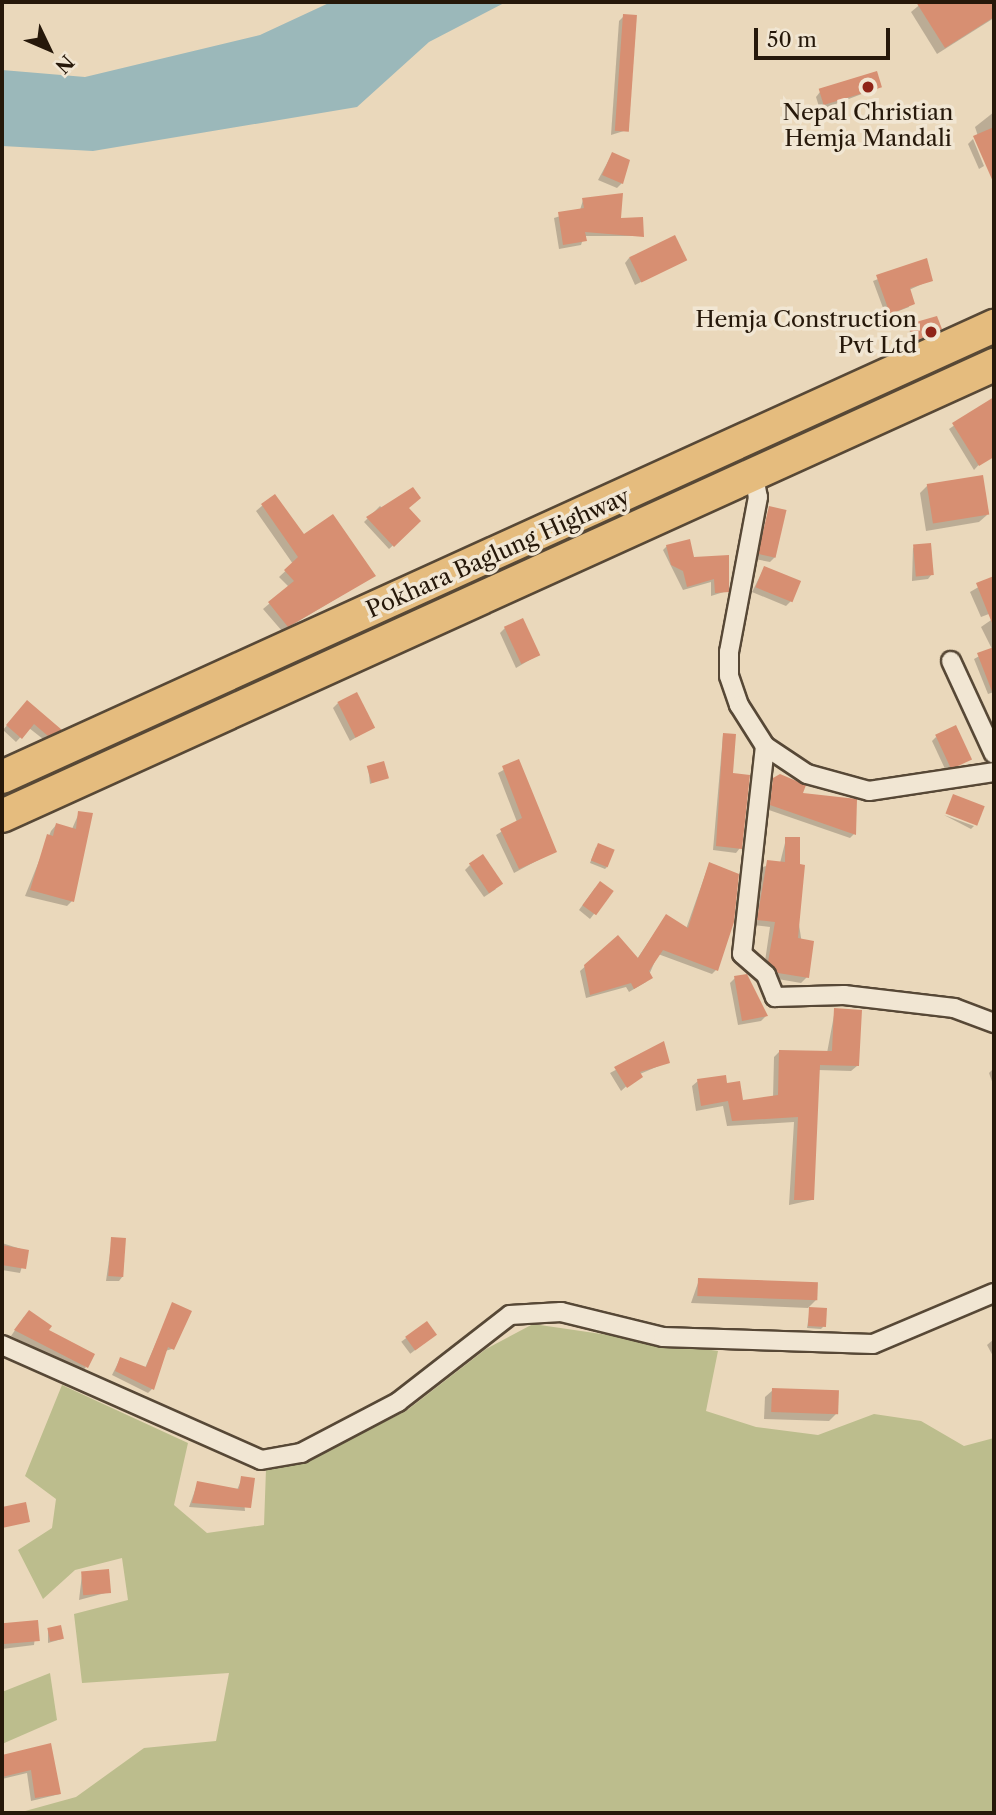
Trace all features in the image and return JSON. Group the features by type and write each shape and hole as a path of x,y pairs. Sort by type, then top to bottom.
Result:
{"highway":[{"name":"Pokhara Baglung Highway","path":"2,777 994,326"},
{"name":"Pokhara Baglung Highway","path":"2,816 754,477 994,365"}],"street":[{"path":"754,477 758,497 729,676 765,746 807,774 869,791 994,772"},
{"path":"951,661 994,754"},
{"path":"765,746 760,831 741,938 742,954 766,975 775,997 844,995 954,1008 994,1023"},
{"path":"2,1345 261,1460 301,1453 398,1402 510,1315 561,1312 663,1337 873,1344 994,1293"}],"green space":[{"path":"533,1324 718,1351 706,1411 756,1427 818,1435 874,1414 921,1421 964,1446 994,1438 994,1813 18,1813 76,1797 144,1748 216,1741 229,1673 82,1683 74,1614 128,1600 122,1558 75,1570 43,1599 18,1550 52,1528 56,1499 25,1476 62,1385 188,1443 174,1505 207,1533 264,1525 266,1469 319,1455 406,1411 486,1349"},
{"path":"50,1673 57,1720 2,1744 2,1692"}],"water":[{"path":"331,2 506,2 429,42 357,107 93,151 2,146 2,70 85,77 260,35"}],"building":[{"path":"916,2 994,2 994,17 945,48"},
{"path":"623,14 637,15 629,132 615,131"},
{"path":"877,71 882,87 824,105 819,89"},
{"path":"994,127 994,184 973,136"},
{"path":"612,152 630,160 623,184 602,175"},
{"path":"623,193 621,218 643,217 644,237 585,232 587,241 563,245 558,212 584,208 582,198"},
{"path":"675,235 687,260 641,283 629,257"},
{"path":"927,258 933,281 910,288 915,304 890,314 876,275"},
{"path":"937,316 942,329 913,342 909,324"},
{"path":"994,397 994,457 979,466 952,423"},
{"path":"983,475 989,515 933,523 927,484"},
{"path":"413,487 421,498 409,508 421,521 394,547 366,517"},
{"path":"275,494 304,534 333,514 376,576 288,627 268,602 294,581 284,570 298,557 261,504"},
{"path":"769,506 787,510 776,558 758,554"},
{"path":"690,539 694,557 729,555 729,592 715,593 714,579 687,587 683,571 671,565 666,545"},
{"path":"931,543 934,575 916,576 913,545"},
{"path":"764,566 801,581 792,602 755,587"},
{"path":"994,576 994,628 976,583"},
{"path":"523,618 540,655 521,664 504,627"},
{"path":"994,647 994,693 993,694 977,653"},
{"path":"357,692 375,728 356,738 337,702"},
{"path":"27,700 62,730 48,736 34,724 22,739 6,725"},
{"path":"956,725 972,759 951,769 935,735"},
{"path":"723,733 736,734 733,773 750,775 742,849 716,846"},
{"path":"519,759 557,852 519,869 500,829 522,818 502,766"},
{"path":"384,761 389,778 372,783 367,766"},
{"path":"780,774 806,785 803,793 857,799 856,835 770,805 773,778"},
{"path":"953,794 985,806 977,826 945,814"},
{"path":"78,811 93,813 74,902 30,890 47,834 53,836 56,823 76,829"},
{"path":"785,837 800,837 800,864 805,865 798,938 814,941 809,978 778,973 768,962 775,922 757,920 767,860 785,862"},
{"path":"598,843 615,850 608,867 591,861"},
{"path":"483,854 503,884 489,893 469,864"},
{"path":"709,862 739,874 734,922 718,971 663,950 649,971 653,978 634,989 631,983 590,995 584,965 618,935 638,958 666,914 688,928"},
{"path":"600,881 614,891 596,915 582,905"},
{"path":"747,974 768,1016 742,1021 734,976"},
{"path":"834,1008 862,1010 859,1066 820,1065 814,1200 794,1200 798,1117 732,1121 728,1101 701,1106 697,1079 726,1075 727,1083 740,1081 743,1100 778,1095 779,1050 832,1051"},
{"path":"664,1041 670,1063 640,1072 643,1077 627,1088 614,1067"},
{"path":"111,1237 126,1238 123,1277 108,1276"},
{"path":"2,1245 29,1250 26,1269 2,1265"},
{"path":"698,1278 818,1282 817,1300 697,1296"},
{"path":"172,1302 192,1311 174,1350 168,1347 154,1390 115,1371 120,1357 146,1367"},
{"path":"809,1307 827,1308 826,1327 808,1326"},
{"path":"29,1310 52,1326 49,1330 95,1354 88,1368 14,1330"},
{"path":"427,1321 437,1335 415,1351 405,1337"},
{"path":"772,1388 839,1390 838,1414 771,1412"},
{"path":"241,1476 255,1478 251,1508 192,1503 197,1481 239,1489"},
{"path":"26,1502 30,1522 2,1528 2,1507"},
{"path":"109,1569 111,1593 83,1595 81,1571"},
{"path":"38,1620 40,1641 4,1644 2,1623"},
{"path":"61,1625 64,1639 50,1642 47,1628"},
{"path":"51,1743 61,1794 35,1798 31,1770 2,1777 2,1755"}],"place":[{"name":"Nepal Christian Hemja Mandali","path":"868,87"},
{"name":"Hemja Construction Pvt Ltd","path":"931,332"}]}
